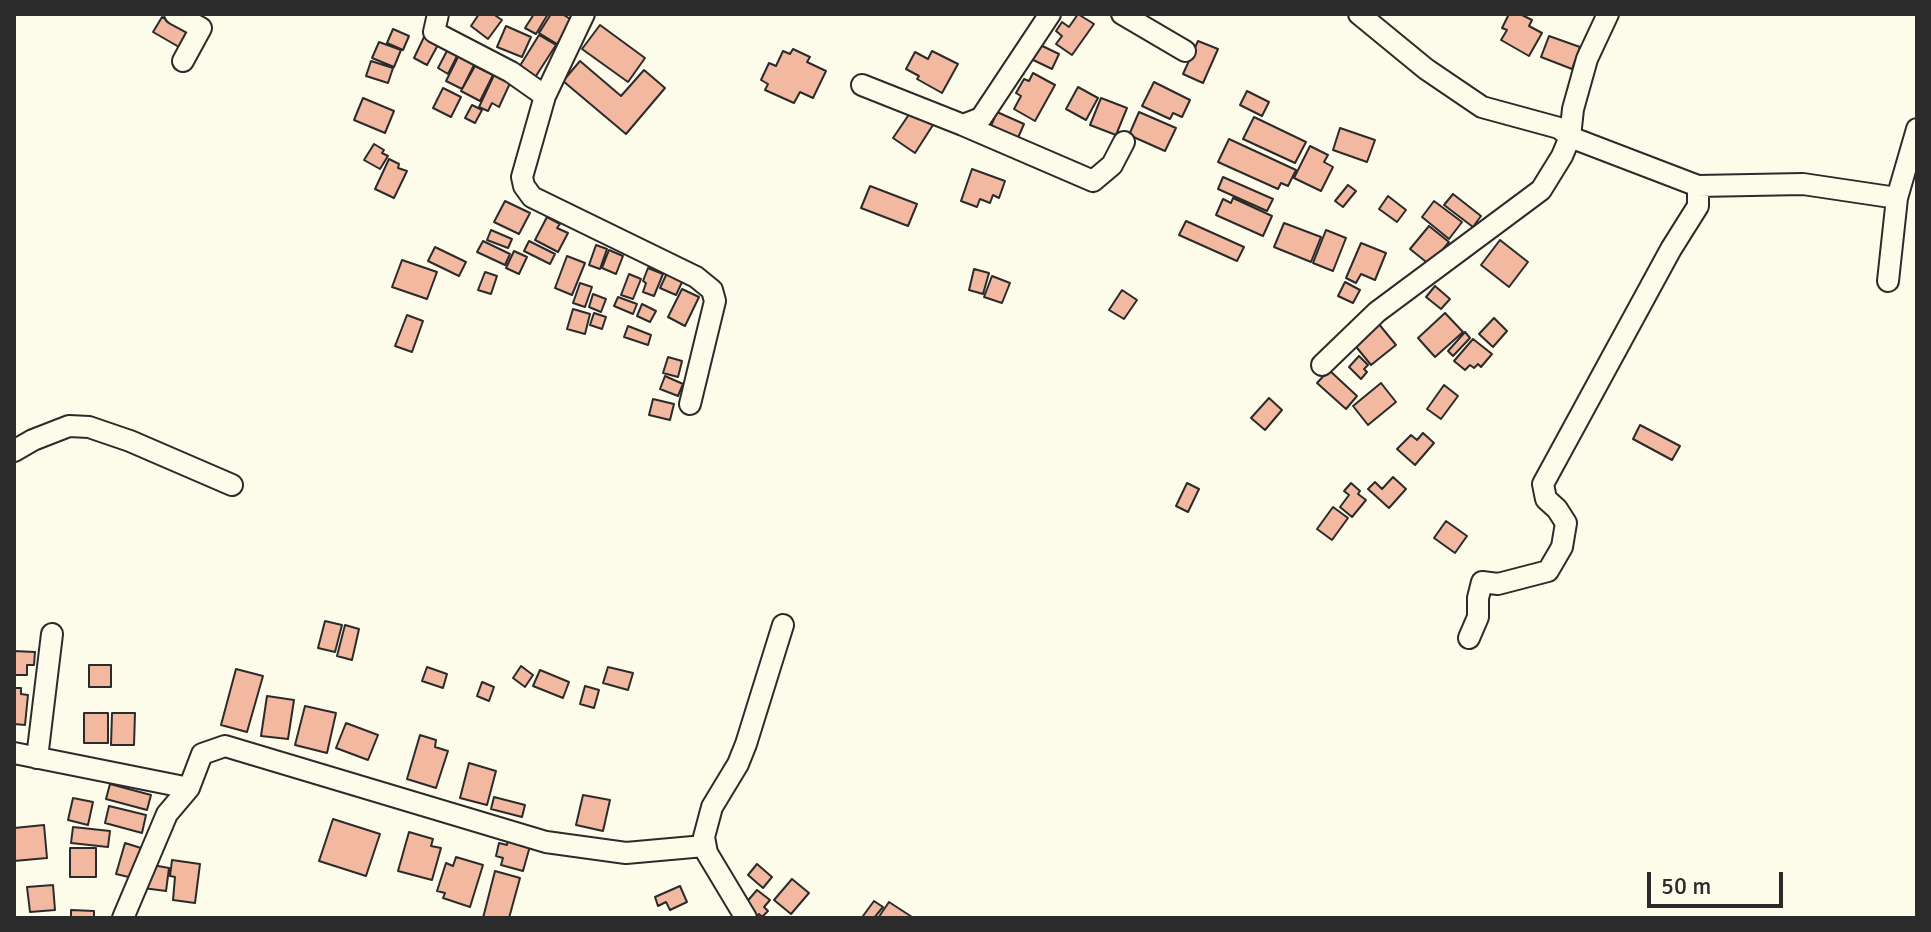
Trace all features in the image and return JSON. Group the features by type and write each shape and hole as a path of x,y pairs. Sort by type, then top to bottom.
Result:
{"street":[{"path":"175,14 201,28 183,61"},
{"path":"438,14 434,32 511,72 545,96"},
{"path":"584,14 545,96 522,177 524,186 532,197 696,277 712,290 715,301 690,404"},
{"path":"963,125 981,118 1050,14"},
{"path":"1122,14 1185,51"},
{"path":"1359,14 1426,69 1482,107 1559,128 1570,137 1698,186 1803,184 1897,198"},
{"path":"1322,365 1377,312 1541,190 1570,137 1573,109 1587,59 1608,14"},
{"path":"862,85 1093,181 1112,165 1124,142"},
{"path":"1888,281 1897,198 1917,129"},
{"path":"1469,638 1478,617 1482,582 1498,584 1548,571 1562,547 1566,523 1546,499 1543,484 1671,249 1698,206 1698,186"},
{"path":"14,451 69,426 89,427 142,445 232,485"},
{"path":"746,918 704,846 712,807 746,744 783,625"},
{"path":"37,758 52,634"},
{"path":"123,918 167,814 189,788 202,754 225,746 546,842 626,853 704,846"},
{"path":"14,753 189,788"}],"building":[{"path":"479,14 493,14 502,20 488,39 471,26"},
{"path":"534,14 548,14 536,34 525,28"},
{"path":"551,14 562,14 572,20 557,44 539,33"},
{"path":"1078,14 1094,24 1072,55 1056,44 1062,36 1056,31 1062,22 1069,27"},
{"path":"1509,14 1520,14 1532,20 1529,26 1542,33 1529,56 1501,40 1507,30 1502,28"},
{"path":"162,17 188,32 179,47 153,32"},
{"path":"600,25 645,58 628,82 582,49"},
{"path":"506,26 531,37 522,57 497,47"},
{"path":"393,29 409,36 403,50 387,43"},
{"path":"425,35 439,43 427,65 414,58"},
{"path":"539,35 556,45 534,79 518,69"},
{"path":"1549,36 1580,47 1572,69 1541,57"},
{"path":"1198,41 1218,49 1203,83 1183,74"},
{"path":"379,42 401,50 394,67 372,58"},
{"path":"1034,42 1059,54 1052,69 1027,57"},
{"path":"449,47 459,52 448,74 438,68"},
{"path":"793,49 810,57 807,62 826,71 813,98 800,92 794,103 765,90 768,84 761,80 769,63 776,66 783,51 790,54"},
{"path":"932,51 958,64 942,93 906,69 915,52 928,59"},
{"path":"460,53 476,61 462,89 446,81"},
{"path":"371,61 393,68 388,83 366,76"},
{"path":"580,61 621,96 644,70 665,88 626,134 563,81"},
{"path":"475,66 493,75 480,101 461,91"},
{"path":"495,73 511,81 499,107 492,103 488,111 479,107"},
{"path":"1033,73 1055,85 1035,121 1014,109 1021,96 1016,93 1024,79 1029,81"},
{"path":"1154,82 1190,100 1182,117 1173,113 1170,119 1142,106"},
{"path":"1078,87 1098,98 1086,120 1066,109"},
{"path":"443,88 461,97 451,117 433,108"},
{"path":"1247,91 1269,102 1262,116 1240,105"},
{"path":"363,98 394,111 385,133 354,120"},
{"path":"1101,98 1127,108 1116,135 1090,125"},
{"path":"472,105 482,110 475,123 465,118"},
{"path":"912,110 933,125 915,153 893,138"},
{"path":"997,112 1024,124 1014,147 987,135"},
{"path":"1139,112 1176,128 1165,151 1129,135"},
{"path":"1254,117 1306,142 1295,163 1243,139"},
{"path":"1340,128 1375,140 1367,162 1333,150"},
{"path":"1229,139 1296,170 1288,186 1281,183 1278,189 1218,162"},
{"path":"374,144 388,156 380,169 364,160"},
{"path":"1310,146 1328,155 1324,162 1333,167 1321,191 1294,178"},
{"path":"389,159 399,164 398,168 407,171 394,198 375,189"},
{"path":"972,169 1005,181 999,198 993,195 990,203 980,199 977,207 961,201"},
{"path":"1223,177 1273,199 1267,211 1218,189"},
{"path":"1348,185 1356,191 1343,207 1335,201"},
{"path":"870,186 917,204 908,226 861,208"},
{"path":"1453,194 1481,216 1473,227 1444,205"},
{"path":"1388,196 1406,210 1397,222 1379,209"},
{"path":"1233,198 1272,216 1263,236 1216,215 1223,199 1231,203"},
{"path":"505,201 530,213 519,234 494,222"},
{"path":"1434,201 1462,222 1449,239 1422,217"},
{"path":"547,217 560,224 557,228 568,233 558,252 535,240"},
{"path":"1186,221 1244,247 1237,261 1179,235"},
{"path":"1284,223 1321,237 1311,262 1274,247"},
{"path":"1429,226 1449,242 1430,265 1410,249"},
{"path":"491,230 512,239 508,248 487,240"},
{"path":"1326,230 1346,238 1333,271 1313,263"},
{"path":"1500,240 1528,262 1509,287 1481,265"},
{"path":"483,241 510,254 505,265 477,252"},
{"path":"529,241 555,254 550,264 524,251"},
{"path":"1361,243 1386,253 1375,280 1361,274 1356,283 1346,278"},
{"path":"596,245 607,249 600,269 589,265"},
{"path":"435,247 466,262 459,276 428,261"},
{"path":"609,250 623,256 616,274 602,268"},
{"path":"514,251 527,257 519,274 506,268"},
{"path":"567,256 585,263 572,295 555,288"},
{"path":"402,260 437,272 427,299 392,287"},
{"path":"648,268 663,274 654,296 643,292"},
{"path":"974,269 989,273 983,294 969,290"},
{"path":"485,272 497,276 491,294 478,290"},
{"path":"667,273 683,280 676,295 660,288"},
{"path":"629,274 641,279 633,299 621,295"},
{"path":"992,276 1010,283 1002,303 984,297"},
{"path":"1345,282 1360,290 1353,303 1338,296"},
{"path":"580,283 592,287 585,307 573,303"},
{"path":"1435,286 1450,299 1441,309 1426,297"},
{"path":"682,289 699,297 685,326 668,317"},
{"path":"1122,290 1137,300 1124,319 1109,310"},
{"path":"593,294 606,299 601,312 589,307"},
{"path":"618,297 637,304 633,314 614,306"},
{"path":"642,304 656,311 650,322 637,316"},
{"path":"573,309 590,314 585,334 567,329"},
{"path":"594,313 606,317 602,329 590,325"},
{"path":"1445,313 1463,332 1435,357 1418,338"},
{"path":"407,315 423,321 412,352 395,346"},
{"path":"1494,318 1507,331 1493,347 1479,334"},
{"path":"1378,323 1396,345 1371,365 1353,343"},
{"path":"628,326 651,335 648,345 624,337"},
{"path":"1465,332 1470,338 1453,356 1448,351"},
{"path":"1473,339 1492,354 1481,367 1478,364 1474,368 1470,365 1465,370 1454,361"},
{"path":"1359,356 1368,365 1361,379 1349,367"},
{"path":"668,357 682,361 678,377 663,373"},
{"path":"1329,370 1357,396 1346,409 1317,383"},
{"path":"665,376 683,384 678,396 660,389"},
{"path":"1381,383 1396,402 1368,425 1353,406"},
{"path":"1444,385 1458,396 1441,419 1427,409"},
{"path":"1269,398 1282,410 1265,430 1251,418"},
{"path":"653,399 674,404 670,420 649,415"},
{"path":"1640,425 1680,446 1672,460 1633,439"},
{"path":"1423,433 1434,443 1415,465 1397,449 1411,435 1417,440"},
{"path":"1393,477 1406,489 1389,508 1368,489 1375,482 1382,489"},
{"path":"1187,483 1199,489 1188,512 1176,506"},
{"path":"1351,483 1366,500 1352,517 1340,507 1349,495 1344,491"},
{"path":"1333,507 1348,518 1332,540 1317,529"},
{"path":"1446,521 1467,536 1455,553 1434,538"},
{"path":"325,621 342,625 335,652 318,648"},
{"path":"345,625 359,629 352,660 337,656"},
{"path":"14,651 35,652 34,665 27,665 27,675 14,675"},
{"path":"89,665 111,665 111,687 89,687"},
{"path":"521,666 533,675 525,687 513,678"},
{"path":"427,667 447,674 443,688 422,681"},
{"path":"608,667 633,673 628,690 603,683"},
{"path":"236,669 263,676 247,732 221,725"},
{"path":"540,670 569,682 563,698 533,686"},
{"path":"482,682 494,687 489,701 477,696"},
{"path":"585,686 599,690 594,708 580,704"},
{"path":"14,688 21,688 21,694 28,695 25,725 14,724"},
{"path":"267,696 294,700 288,739 261,736"},
{"path":"305,706 336,713 327,753 295,745"},
{"path":"84,713 108,713 108,743 84,743"},
{"path":"112,713 135,713 134,745 111,745"},
{"path":"346,723 378,735 368,760 336,748"},
{"path":"420,735 436,740 435,747 448,751 436,788 407,779"},
{"path":"469,763 496,771 487,805 460,798"},
{"path":"110,784 151,795 147,810 106,799"},
{"path":"583,795 610,800 603,831 576,825"},
{"path":"494,797 525,805 522,817 491,809"},
{"path":"73,798 93,802 88,825 68,820"},
{"path":"109,806 146,815 142,833 105,823"},
{"path":"333,819 380,834 366,876 319,861"},
{"path":"44,825 47,858 14,861 14,828"},
{"path":"73,827 110,831 108,847 71,843"},
{"path":"409,832 433,839 431,846 441,848 432,880 398,871"},
{"path":"508,839 530,846 523,871 501,865 503,858 496,856 499,843 507,845"},
{"path":"125,843 141,848 133,878 116,874"},
{"path":"70,848 96,848 96,877 70,877"},
{"path":"456,857 483,865 470,907 443,898 445,893 437,891 446,863 453,866"},
{"path":"172,860 200,864 195,903 173,900 175,877 170,876"},
{"path":"147,864 169,868 166,891 143,888"},
{"path":"757,864 772,877 763,888 748,875"},
{"path":"495,871 520,878 509,918 483,918"},
{"path":"792,879 809,893 791,914 774,900"},
{"path":"53,885 55,910 30,912 27,887"},
{"path":"680,886 687,902 670,910 666,902 658,906 655,897"},
{"path":"757,890 770,900 764,907 768,911 762,917 744,905"},
{"path":"874,901 883,907 874,918 866,918 863,916"},
{"path":"889,902 912,917 878,918"},
{"path":"71,910 94,911 94,918 71,918"}]}
